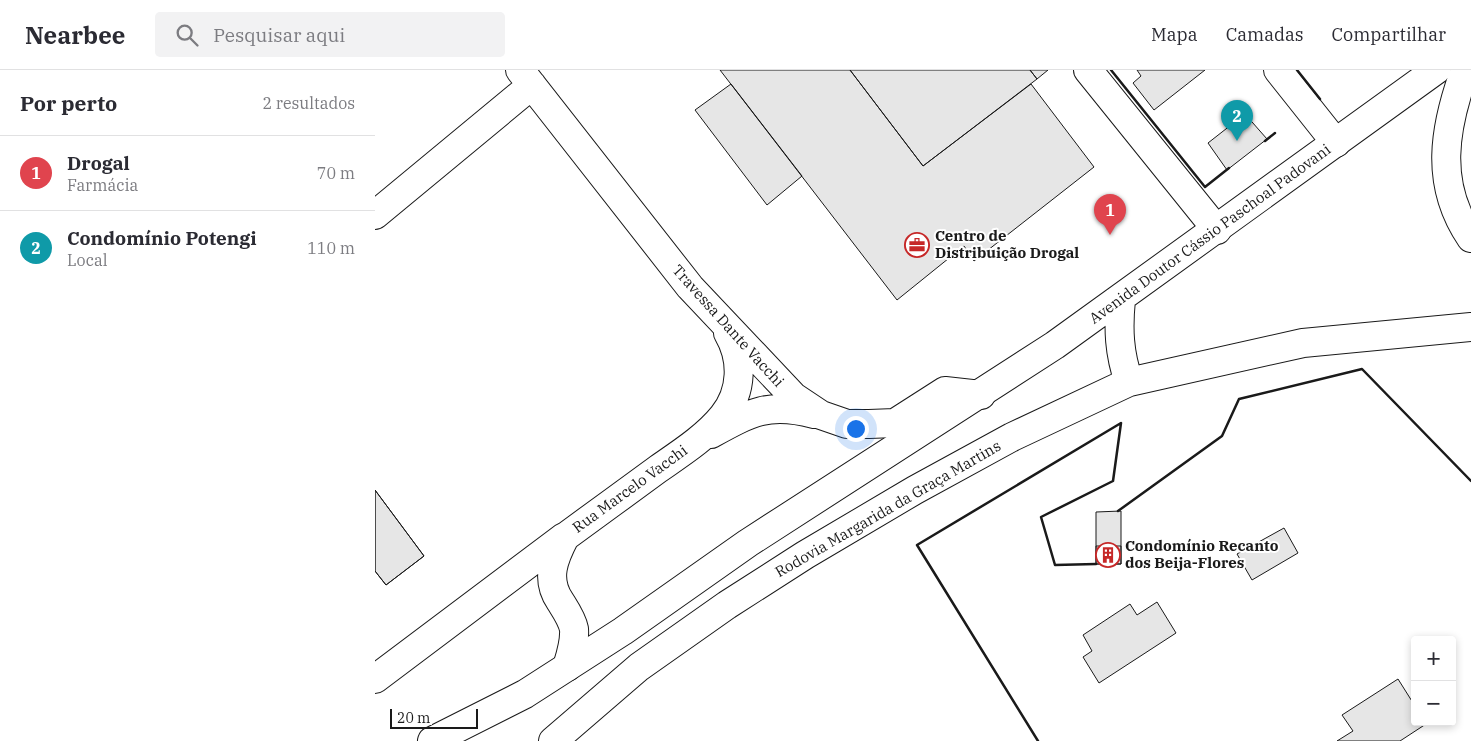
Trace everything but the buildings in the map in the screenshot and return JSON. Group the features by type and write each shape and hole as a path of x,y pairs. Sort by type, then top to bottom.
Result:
{"main road":[{"path":"1088,70 1217,230"},
{"path":"1278,70 1336,143"},
{"name":"Avenida Doutor Cássio Paschoal Padovani","path":"981,395 1121,299 1436,70"},
{"path":"1465,70 1453,101 1447,132 1445,160 1449,186 1457,211 1471,238"},
{"path":"375,215 526,77"},
{"name":"Travessa Dante Vacchi","path":"526,77 690,287 717,318 794,397 821,415 847,424 895,423 945,391 981,395"},
{"path":"1121,299 1118,329 1119,346 1129,382"},
{"name":"Rua Marcelo Vacchi","path":"696,442 723,416 731,402 739,376 736,348 717,318"},
{"name":"Rodovia Margarida da Graça Martins","path":"553,741 639,667 727,605 805,555 915,490 1012,437 1129,382 1303,343 1471,327"},
{"path":"432,741 525,694 623,631 748,543 981,395"},
{"name":"Rua Marcelo Vacchi","path":"375,679 565,536 696,442 735,421 772,408 789,407 821,415"},
{"name":"Rua Marcelo Vacchi","path":"565,536 553,559 551,580 557,597 574,627 574,645 567,667"},
{"name":"Rua Marcelo Vacchi","path":"483,598 513,589 528,589 557,597"}],"wall":[{"path":"1111,70 1205,187 1229,168"},
{"path":"1297,70 1320,99"},
{"path":"1265,141 1275,133"},
{"path":"1118,511 1222,436 1239,399 1362,369 1471,481"},
{"path":"1038,741 917,545 1121,423 1113,481 1041,517 1055,565 1096,564"}],"place":[{"name":"Condomínio Potengi","path":"1237,141"},
{"name":"Drogal","path":"1110,235"},
{"name":"Centro de Distribuição Drogal","path":"917,245"},
{"name":"Condomínio Recanto dos Beija-Flores","path":"1108,555"}]}
